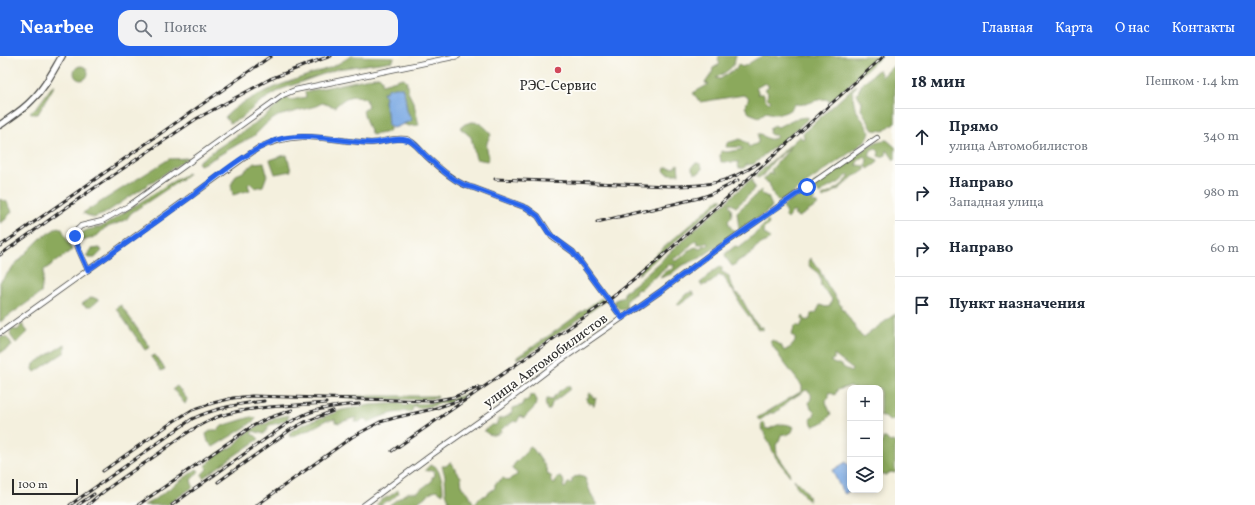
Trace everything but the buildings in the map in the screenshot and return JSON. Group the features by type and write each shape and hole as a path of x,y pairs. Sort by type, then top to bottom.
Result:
{"street":[{"path":"0,125 21,111 34,99 42,89 62,56"},
{"path":"88,270 75,240 75,231 82,226 102,221 130,205 283,95 295,90 458,56"},
{"path":"0,333 258,148 284,138 306,136 371,143 380,143 399,139 407,140 415,144 439,167 466,187 474,188 533,211 548,232 573,252 622,318"},
{"name":"улица Автомобилистов","path":"364,505 501,406 560,361 877,138"}],"green space":[{"path":"351,56 394,57 393,61 337,69 282,89 260,102 241,118 230,123 225,117 235,108 260,94 332,67"},
{"path":"719,56 737,56 733,65 716,78 720,79 733,70 736,70 738,64 742,67 764,56 882,56 829,103 829,100 821,99 799,105 795,104 786,112 774,114 766,112 759,117 749,113 745,107 749,98 744,95 700,102 693,93 709,84 705,83 712,73 713,68 720,64 718,60","holes":["765,83 769,86 765,89 768,93 767,98 771,101 769,103 764,98 764,94 758,94 756,88"]},
{"path":"895,64 895,122 884,131 873,130 861,109 862,102 857,94 862,84 879,69 882,77"},
{"path":"78,66 84,66 88,70 88,76 84,80 78,80 74,76 74,70"},
{"path":"379,76 382,79 382,84 403,78 407,81 406,85 408,85 408,92 414,104 419,125 408,126 404,124 411,120 407,111 402,87 383,92 390,130 384,133 372,135 363,111 368,107 366,99 353,96 346,98 335,107 322,103 278,116 267,123 254,136 209,161 200,165 198,162 265,116 285,97 291,100 306,97 305,92"},
{"path":"54,84 38,114 33,114 30,112 37,107"},
{"path":"856,85 852,91 855,108 870,132 867,139 784,200 779,201 774,197 769,183 763,180 769,173 773,175 771,170 791,147 774,160 763,175 758,178 755,176 800,136 802,139 804,138 803,133"},
{"path":"809,118 754,164 746,165 744,168 739,168 739,162 721,162 721,151 727,152 743,149 740,147 726,147 727,143 740,139 747,143 749,147 758,143 758,134 761,134 769,139 777,137 769,133 770,128 774,125 778,127 794,119"},
{"path":"472,122 483,126 491,135 487,143 489,157 487,161 476,159 471,137 460,128 465,124"},
{"path":"887,140 895,147 895,160 887,150 886,155 881,157 878,156 879,152 876,148 871,150 869,156 878,160 877,163 868,169 866,165 867,159 865,156 859,159 856,165 865,166 865,170 854,176 839,189 823,198 822,196 842,185 850,175 846,176 840,182 824,190 820,194 814,187 814,183 823,179 870,145 878,141"},
{"path":"287,155 291,171 275,174 270,160"},
{"path":"188,158 104,214 93,218 83,213 169,159"},
{"path":"264,162 267,175 263,186 255,188 250,183 248,185 250,190 233,195 231,185 236,175 243,172 254,163"},
{"path":"695,163 699,163 701,164 701,172 695,173 692,170 692,166"},
{"path":"678,164 679,174 670,174 665,172 664,169 667,167 673,168"},
{"path":"188,173 185,177 131,213 126,220 105,228 97,236 83,241 79,238 82,233 105,225"},
{"path":"752,178 753,179 752,182 755,187 750,194 736,207 730,203 729,205 731,207 732,217 728,221 731,228 735,231 732,236 700,258 681,266 671,274 660,278 663,273 671,270 675,265 667,265 666,268 658,275 650,280 641,289 636,290 635,294 628,298 626,302 626,309 621,310 617,307 615,300 623,297 625,291 635,284","holes":["696,240 698,244 707,242 708,245 703,245 700,249 696,247 693,248 678,260 675,261 673,259 679,256"]},
{"path":"761,190 762,194 768,197 772,206 743,230 739,229 737,212"},
{"path":"804,191 810,193 815,199 812,202 817,203 818,205 799,217 794,215 796,212 792,212 787,219 784,216 786,214 783,206"},
{"path":"0,199 7,202 12,211 5,220 0,223"},
{"path":"719,199 723,199 638,275 639,271 644,265"},
{"path":"768,221 769,224 763,230 765,235 767,235 770,239 756,247 751,254 732,266 725,254 735,246 739,247 758,232"},
{"path":"58,227 62,229 72,250 44,270 41,293 0,322 0,282 40,239"},
{"path":"100,248 102,251 95,258 89,258 86,256 92,249"},
{"path":"810,258 819,268 828,286 861,336 864,337 895,314 895,420 889,421 883,416 883,385 847,385 847,387 837,390 835,395 829,392 829,398 826,402 831,414 821,423 813,426 810,419 814,416 815,412 809,403 811,394 806,390 790,400 775,413 770,413 760,420 757,418 802,391 802,386 770,342 772,340 781,345 784,351 791,347 795,342 795,337 792,335 794,327 797,325 800,327 803,321 803,316 806,321 810,319 811,314 816,313 820,305 826,307 830,306 832,299 821,287 818,273 810,267 808,262","holes":["834,355 852,369 851,372 839,364 835,364 830,361 834,359"]},
{"path":"720,266 723,268 721,271 729,276 735,293 739,294 754,321 758,324 758,327 763,327 763,330 758,329 739,303 737,296 728,285 724,276 719,275 709,284 701,285 700,283 711,272"},
{"path":"691,292 695,294 679,305 677,304 686,294"},
{"path":"92,297 99,300 91,307 86,307 82,304"},
{"path":"601,298 605,301 527,355 517,359 517,357"},
{"path":"121,305 150,347 145,350 116,308"},
{"path":"22,324 28,332 16,343 10,335 11,329 18,330"},
{"path":"0,337 6,337 12,346 0,353"},
{"path":"65,344 65,352 35,372 33,369 34,364"},
{"path":"155,355 165,369 161,371 151,357"},
{"path":"177,386 187,399 185,404 173,389"},
{"path":"566,386 570,387 570,389 552,403 550,410 547,410 545,402 547,399 552,400 555,395 557,396 558,392"},
{"path":"589,393 593,395 593,399 596,398 594,406 592,403 588,403 586,398 589,398"},
{"path":"465,395 465,397 448,403 443,402 433,406 417,408 415,406 413,407 412,411 409,412 405,410 402,412 389,414 368,423 367,419 363,419 360,422 355,422 357,417 339,423 335,422 335,419 326,420 313,428 290,437 289,433 304,424 342,410 370,405 402,403 404,406 430,403"},
{"path":"534,395 537,400 535,407 524,418 520,416 517,422 514,421 495,435 485,432 484,430 492,425 496,425 499,419 506,417 513,412 513,408 523,405 523,401 528,400 530,396"},
{"path":"344,396 437,396 438,398 392,400 345,398"},
{"path":"288,415 288,419 270,425 264,434 253,431 251,434 259,439 203,478 202,474 207,469 206,466 217,454 234,446 243,436 254,428 276,418"},
{"path":"251,417 256,418 244,428 213,447 208,442 206,434 212,430 218,430 222,426"},
{"path":"763,422 765,424 765,428 769,429 781,424 787,424 794,427 792,432 787,435 781,435 776,445 777,454 790,476 776,458 761,426"},
{"path":"883,438 886,438 890,442 895,442 895,473 891,472 886,475 883,474"},
{"path":"531,446 545,466 548,474 552,477 550,479 552,483 555,484 556,479 560,477 563,479 563,487 565,488 568,483 572,483 572,479 574,477 580,476 585,478 597,505 446,505 449,501 446,493 445,476 442,466 446,466 450,462 461,477 462,488 468,492 473,503 475,504 479,498 495,488 495,484 503,478 508,481 517,475 517,473 512,469 513,466 525,453 528,447"},
{"path":"430,465 435,466 441,476 443,494 437,490 433,491 414,505 389,505 408,492 417,492 432,481 432,477 435,476 434,470 425,470"},
{"path":"197,469 199,471 191,480 193,487 167,505 144,505 152,501"},
{"path":"794,479 806,492 809,502 796,485"},
{"path":"398,490 399,493 390,501 386,501 381,505 376,505 381,500"}],"water":[{"path":"395,87 402,87 407,111 412,120 392,128 388,125 387,112 384,102 385,97 383,92"},
{"path":"846,462 847,463 847,492 845,494 841,489 833,470"}],"railway":[{"path":"0,246 271,56"},
{"path":"0,255 87,193 196,119 270,79 331,56"},
{"path":"392,451 609,300 656,262 884,56"},
{"path":"495,179 669,186 694,185 726,180 759,163"},
{"path":"597,222 699,198 709,195 738,180"},
{"path":"103,471 192,410 233,398 252,396 432,401 454,397 479,387"},
{"path":"257,505 352,437 380,422 433,409 460,400"},
{"path":"70,505 192,419 227,407 264,401"},
{"path":"88,505 112,485 186,434 211,419 245,410 326,403"},
{"path":"172,505 285,425 308,413 323,409 359,404"},
{"path":"138,505 251,427 266,419 292,410"},
{"path":"218,482 290,430 305,422 333,411"},
{"path":"78,505 94,494"}],"place":[{"name":"РЭС-Сервис","path":"558,70"}],"route":[{"path":"75,236 75,240 88,270 258,148 268,143 284,138 306,136 371,143 380,143 399,139 407,140 415,144 439,167 466,187 474,188 533,211 555,240 573,252 622,318 713,252 807,187"}]}
